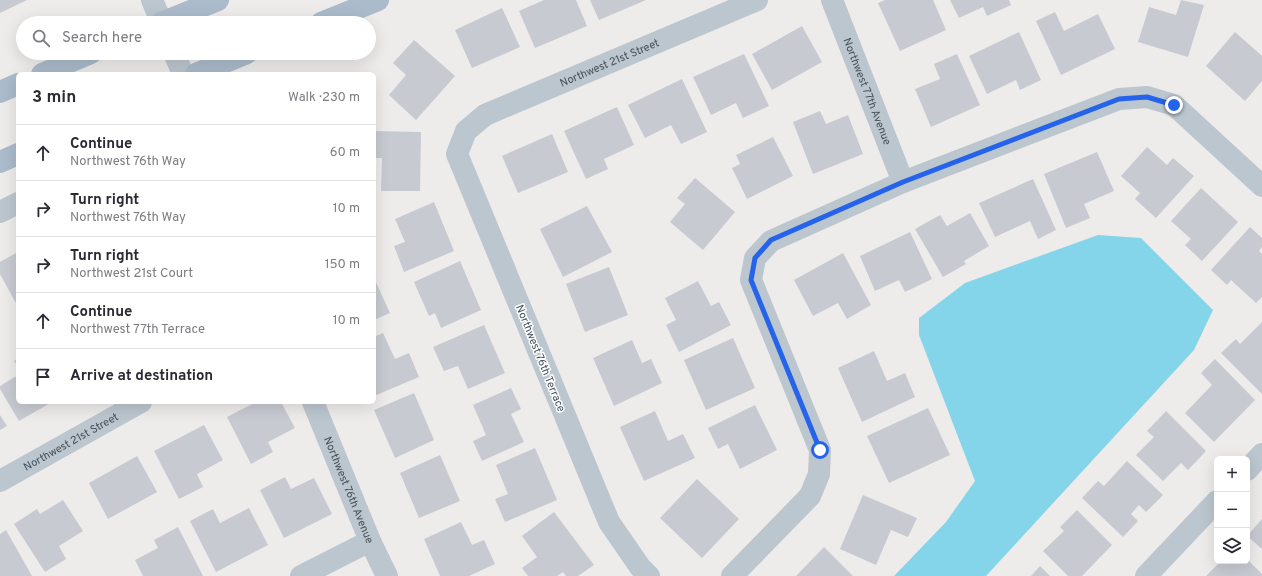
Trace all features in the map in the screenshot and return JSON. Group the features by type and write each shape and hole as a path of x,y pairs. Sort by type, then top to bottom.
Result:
{"main road":[{"path":"179,16 218,0"},
{"path":"338,16 378,0"},
{"path":"47,72 75,60"},
{"path":"201,72 230,60"},
{"path":"0,92 16,85"},
{"path":"0,162 16,155"}],"street":[{"path":"152,0 159,16"},
{"name":"Northwest 21st Street","path":"466,131 484,115 757,0"},
{"name":"Northwest 77th Avenue","path":"832,0 903,182"},
{"path":"177,60 182,72"},
{"path":"732,576 810,496 819,474 820,450 751,280 755,258 771,240 903,182 1119,99 1147,97 1174,105 1262,186"},
{"name":"Northwest 76th Terrace","path":"466,131 457,154 609,522 640,567 649,576"},
{"path":"0,212 16,204"},
{"name":"Northwest 21st Street","path":"0,481 137,404"},
{"name":"Northwest 76th Avenue","path":"314,404 370,541 387,576"},
{"path":"1250,467 1262,454"},
{"path":"1146,576 1214,504"},
{"path":"300,576 370,541"}],"water":[{"path":"1098,235 1141,238 1213,310 1194,350 986,576 894,576 946,522 975,481 919,335 919,318 965,283"}],"building":[{"path":"0,0 27,0 0,13"},
{"path":"544,0 576,0 587,26 535,48 519,11"},
{"path":"590,0 646,0 599,20"},
{"path":"885,0 933,0 946,30 900,51 878,3"},
{"path":"950,0 1009,0 1011,5 987,16 983,7 959,18"},
{"path":"1181,0 1204,5 1188,57 1138,42 1149,7 1176,15"},
{"path":"502,8 520,47 472,68 455,30"},
{"path":"1055,12 1064,31 1098,14 1115,49 1061,75 1036,21"},
{"path":"802,26 822,62 772,90 752,54"},
{"path":"1019,32 1041,80 1020,90 1016,80 987,94 969,56"},
{"path":"1235,32 1262,56 1262,81 1245,101 1206,66"},
{"path":"414,40 455,76 416,120 389,95 406,75 393,63"},
{"path":"744,54 769,106 743,118 736,103 711,115 693,77"},
{"path":"957,54 980,105 931,127 915,89 940,79 934,64"},
{"path":"682,79 707,132 681,144 671,125 645,138 628,105"},
{"path":"617,107 634,145 604,159 608,169 586,179 564,131"},
{"path":"820,111 826,124 848,115 863,154 813,174 793,122"},
{"path":"376,131 421,132 420,191 381,191 382,158 376,158"},
{"path":"552,134 568,172 518,193 502,156"},
{"path":"773,137 793,176 747,199 732,168 740,164 736,155"},
{"path":"1147,147 1167,165 1173,158 1194,176 1156,218 1135,199 1140,193 1121,176"},
{"path":"1097,152 1114,191 1084,204 1090,218 1066,228 1044,174"},
{"path":"695,178 735,212 703,250 670,222 685,204 677,198"},
{"path":"1033,179 1056,230 1038,239 1030,221 995,237 979,203"},
{"path":"1201,188 1238,222 1202,261 1185,245 1191,239 1171,221"},
{"path":"434,202 454,251 404,272 394,246 405,242 395,219"},
{"path":"587,206 612,252 563,277 540,229"},
{"path":"970,213 989,246 964,261 966,264 943,277 915,229 940,215 947,226"},
{"path":"1250,227 1262,238 1262,247 1259,251 1262,254 1262,297 1256,303 1231,280 1227,285 1211,270"},
{"path":"910,232 932,279 905,292 899,280 875,291 860,256"},
{"path":"16,253 16,303 0,274 0,262"},
{"path":"843,253 871,305 847,319 838,303 813,316 794,280"},
{"path":"460,261 481,310 441,328 435,313 429,316 414,282"},
{"path":"609,267 628,315 585,332 566,284"},
{"path":"698,281 711,306 719,302 731,325 679,352 666,325 676,320 665,298"},
{"path":"376,282 390,313 376,319"},
{"path":"1262,322 1262,394 1221,353 1236,339 1240,344"},
{"path":"484,325 505,373 468,389 458,366 444,371 433,347"},
{"path":"383,333 395,359 409,353 419,377 376,395 376,336"},
{"path":"733,338 755,388 706,410 684,360"},
{"path":"632,340 642,363 651,359 662,383 614,406 593,358"},
{"path":"874,351 887,381 905,373 915,397 862,422 838,368"},
{"path":"1215,359 1255,400 1214,442 1185,413 1212,385 1201,373"},
{"path":"16,376 16,404 49,404 19,421 0,389 0,386"},
{"path":"511,388 521,409 511,414 524,442 482,461 473,441 486,435 473,405"},
{"path":"414,393 434,440 395,458 374,410"},
{"path":"252,404 282,404 295,428 268,442 273,452 251,464 227,417"},
{"path":"755,405 777,450 740,469 728,444 718,449 708,428"},
{"path":"928,408 950,455 889,483 867,436"},
{"path":"655,411 668,441 683,434 695,458 644,481 620,427"},
{"path":"1166,411 1206,451 1188,470 1181,463 1163,481 1136,455 1154,437 1147,431"},
{"path":"0,415 7,426 0,430"},
{"path":"204,425 223,460 197,474 203,487 179,499 154,451"},
{"path":"535,448 557,500 505,522 495,499 508,494 496,465"},
{"path":"440,455 460,501 419,518 400,473"},
{"path":"137,456 157,492 108,519 89,483"},
{"path":"1127,461 1163,495 1146,512 1139,505 1131,514 1138,521 1123,537 1082,498 1098,481 1104,486"},
{"path":"285,477 291,489 314,478 332,514 284,538 260,490"},
{"path":"697,479 739,519 702,558 660,518"},
{"path":"863,495 917,518 908,537 891,530 876,565 840,549"},
{"path":"63,500 83,531 59,546 66,559 45,572 14,524 37,509 40,514"},
{"path":"249,508 268,545 216,572 190,521 213,509 220,523"},
{"path":"1077,510 1112,545 1082,576 1068,576 1043,551 1064,531 1060,527"},
{"path":"554,512 594,565 578,576 566,576 563,572 557,576 528,576 522,568 537,557 522,536"},
{"path":"1262,519 1262,549 1250,539 1250,533"},
{"path":"461,522 472,545 484,540 495,564 469,576 440,576 424,539"},
{"path":"178,527 203,576 143,576 135,560 158,548 154,540"},
{"path":"6,530 32,576 0,576 0,534"},
{"path":"824,547 853,576 796,576"},
{"path":"1250,562 1262,574 1262,576 1206,576 1218,564 1250,564"},
{"path":"1040,566 1050,576 1031,576"}],"route":[{"path":"820,450 751,280 755,258 771,240 903,182 1119,99 1147,97 1174,105"}]}
